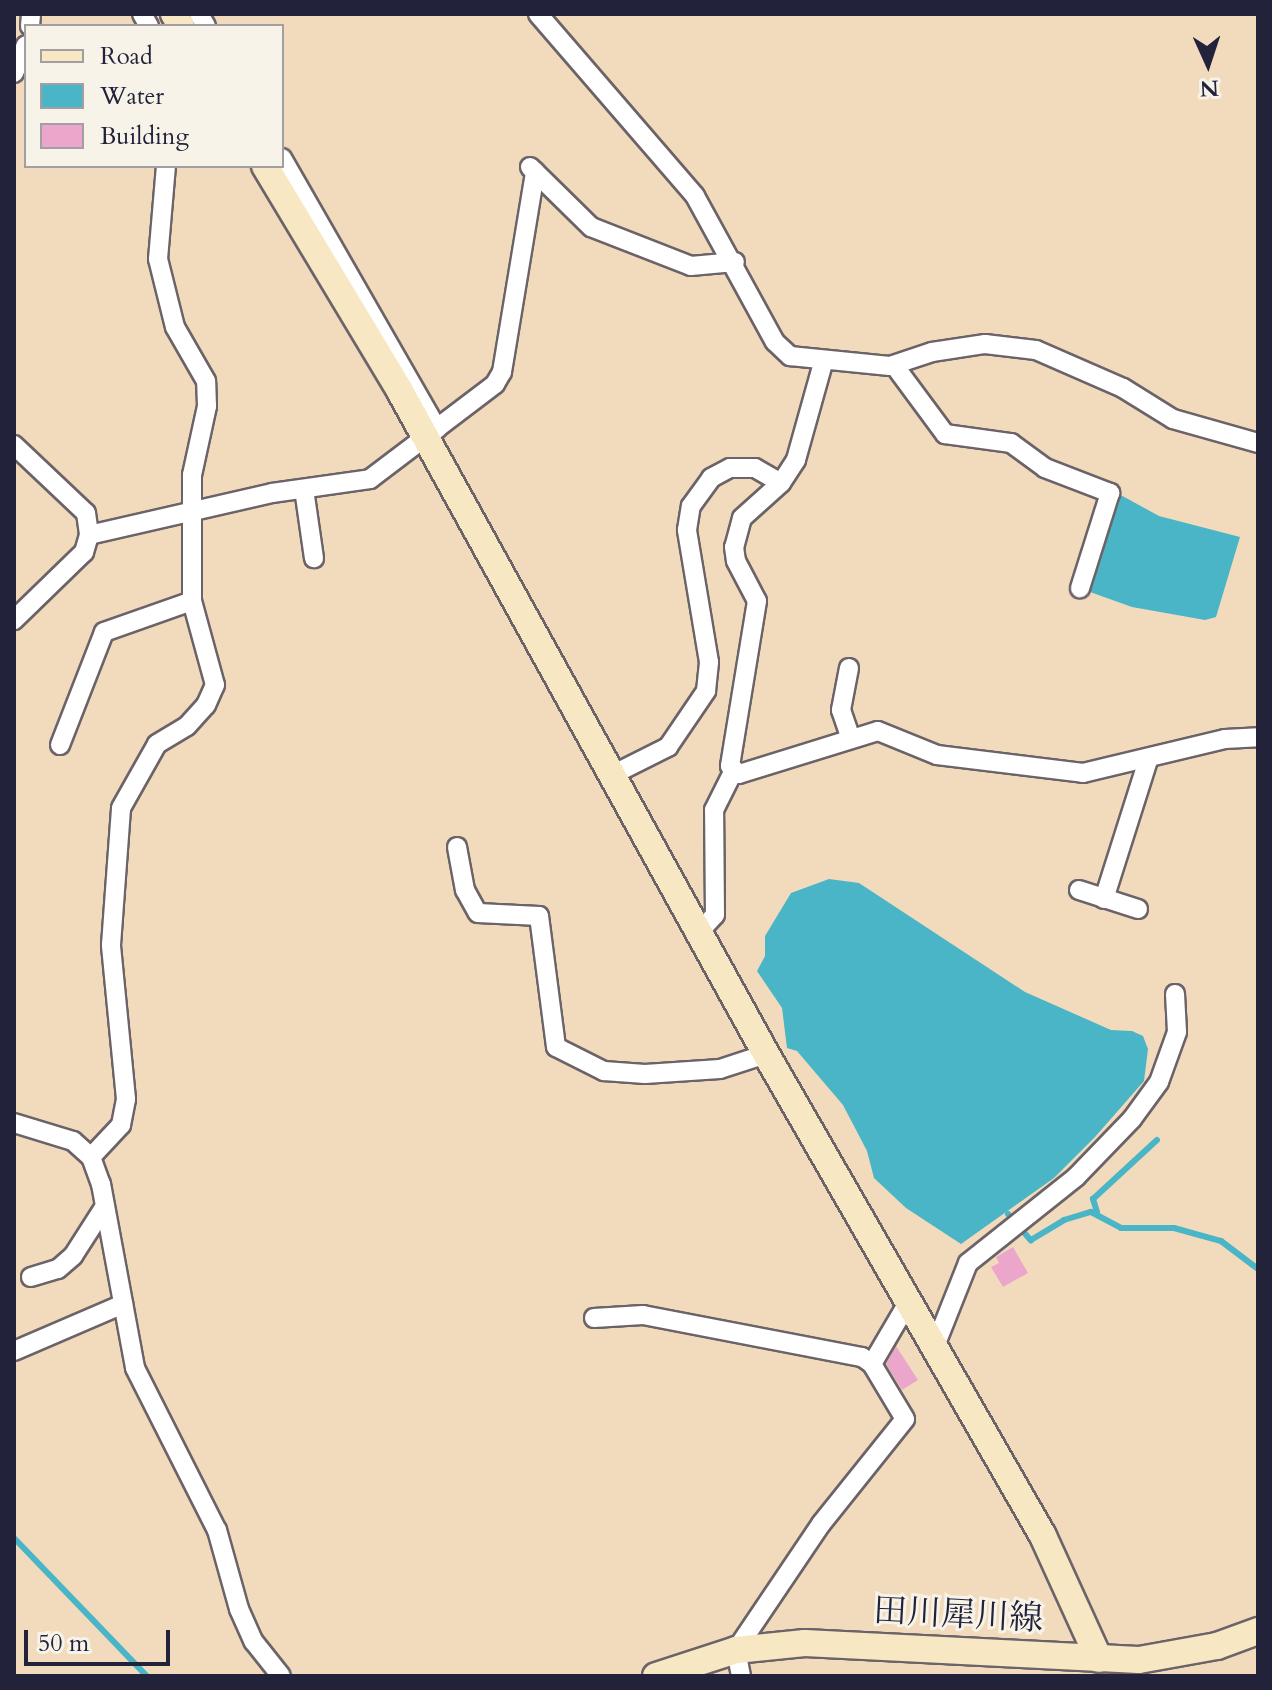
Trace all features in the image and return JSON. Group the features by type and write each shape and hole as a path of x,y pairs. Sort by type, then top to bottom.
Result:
{"street":[{"path":"538,14 695,196 735,262 775,342 790,356 823,363 894,365 985,344 1036,350 1123,388 1173,419 1258,443"},
{"path":"14,73 24,50"},
{"path":"284,162 432,433 612,775 766,1054 1043,1536 1099,1659"},
{"path":"91,1157 121,1125 126,1099 111,945 121,808 157,744 187,726 206,705 215,685 192,601 190,510 207,406 206,381 175,327 158,259 166,168"},
{"path":"266,168 432,433"},
{"path":"89,535 190,510 370,479 495,384 502,372 532,169 591,227 691,266 735,262"},
{"path":"823,363 796,460 781,483 742,518 734,547 736,561 757,601 730,766 734,770 739,774 850,736 878,731 937,755 1083,773 1148,760 1225,739 1258,737"},
{"path":"894,365 945,434 1011,443 1045,468 1110,493 1080,588"},
{"path":"14,445 86,513 89,535 84,552 14,620"},
{"path":"612,775 668,747 706,691 709,662 687,530 691,506 711,478 730,468 755,468 781,483"},
{"path":"304,489 314,558"},
{"path":"60,745 104,632 192,601"},
{"path":"849,668 841,710 850,736"},
{"path":"1104,899 1148,760"},
{"path":"699,932 715,915 714,810 734,770"},
{"path":"457,847 465,890 478,913 528,920 539,916 556,1047 604,1071 645,1074 720,1069 766,1054"},
{"path":"1079,890 1138,909"},
{"path":"935,1346 968,1263 1015,1224 1052,1199 1105,1149 1159,1082 1177,1032 1175,994"},
{"path":"14,1123 73,1141 91,1157 105,1206 135,1368 152,1409 198,1487 254,1642 281,1676"},
{"path":"31,1277 58,1269 73,1256 105,1206"},
{"path":"872,1364 909,1301"},
{"path":"14,1351 123,1304"},
{"path":"594,1318 643,1315 862,1357 872,1364 905,1419 821,1524 736,1650 741,1676"},
{"name":"田川犀川線","path":"656,1676 736,1650 805,1643 1139,1660 1201,1649 1258,1631"}],"water":[{"path":"1117,493 1159,516 1240,537 1216,617 1205,620 1132,607 1090,592"},
{"path":"829,879 859,883 1025,992 1111,1030 1132,1031 1143,1036 1148,1049 1144,1081 1095,1137 1054,1178 961,1244 906,1208 874,1178 867,1151 843,1105 797,1051 787,1048 782,1008 757,971 765,956 765,936 791,893"}],"building":[{"path":"1013,1247 1028,1273 1003,1287 991,1267 999,1263 996,1257"},
{"path":"896,1346 918,1380 902,1390 886,1364"}],"waterway":[{"path":"1097,1212 1093,1199 1157,1140"},
{"path":"1008,1214 1031,1240 1064,1220 1091,1212 1121,1228 1174,1228 1221,1241 1258,1269"},
{"path":"14,1538 147,1676"}]}
